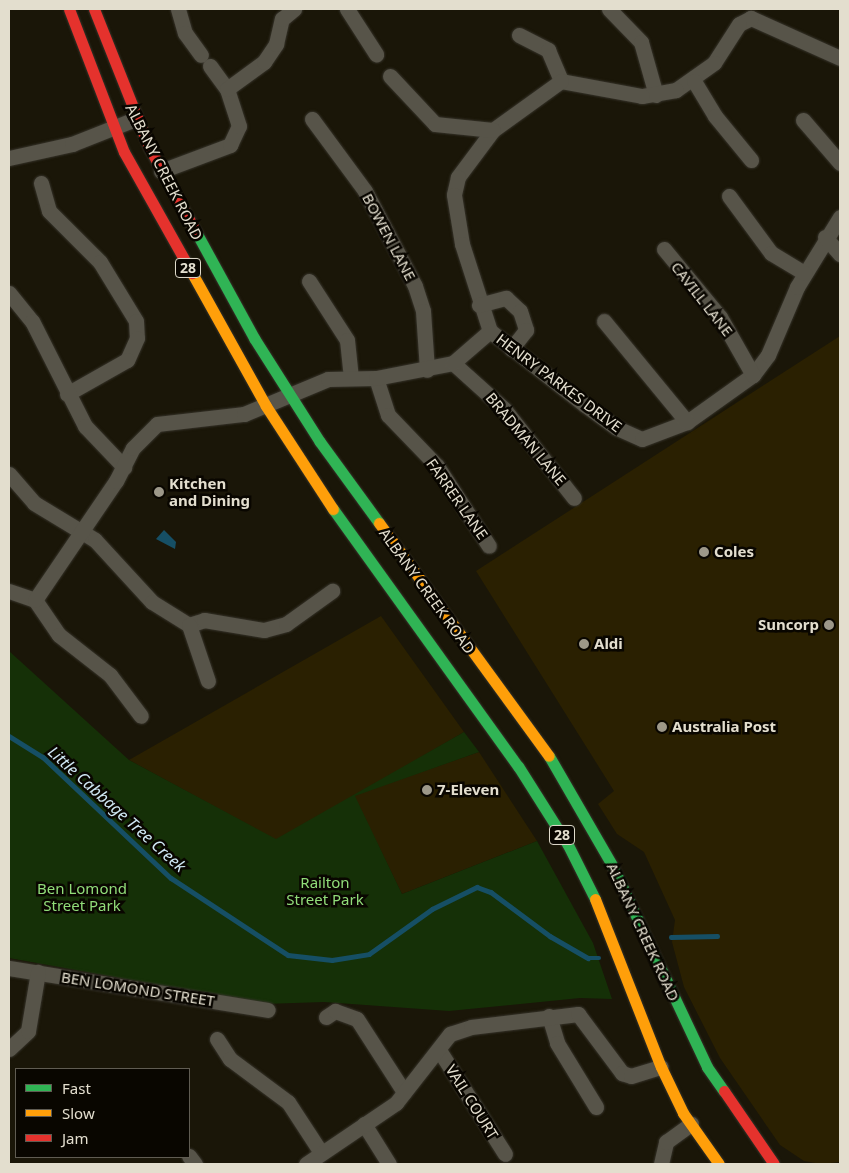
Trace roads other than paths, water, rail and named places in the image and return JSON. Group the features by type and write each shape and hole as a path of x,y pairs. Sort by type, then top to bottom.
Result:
{"main road":[{"name":"ALBANY CREEK ROAD","path":"68,9 112,128 266,406 328,502 558,827 605,919 661,1067 690,1124 718,1164"},
{"name":"ALBANY CREEK ROAD","path":"95,9 135,118 161,171 289,397 544,748 607,855 707,1067 774,1164"}],"street":[{"path":"161,171 230,145 239,126 227,89 184,33 178,9"},
{"path":"227,89 264,62 276,44 282,19 294,9"},
{"path":"347,9 376,54"},
{"path":"609,9 641,42 656,95"},
{"path":"519,34 548,50 561,81 656,95 694,81 729,46 739,14 770,23 807,46 840,58"},
{"path":"390,76 435,124 493,130"},
{"name":"HENRY PARKES DRIVE","path":"561,81 493,130 458,177 454,195 480,305 490,331 511,349 630,435 653,436 687,422 753,375 768,355 804,274 825,236 840,216"},
{"path":"694,81 751,160"},
{"path":"9,158 72,144 135,118"},
{"name":"BOWEN LANE","path":"312,120 365,191 415,286 425,327 427,370"},
{"path":"803,120 840,162"},
{"path":"40,183 49,211 100,262 136,321 138,338 126,360 67,394"},
{"path":"729,196 771,253 804,274"},
{"path":"825,236 840,254"},
{"name":"CAVILL LANE","path":"664,249 720,317 753,375"},
{"path":"309,280 347,340 351,378"},
{"path":"9,293 22,303 85,426 124,467"},
{"path":"480,305 506,298 520,311 526,330 511,349"},
{"path":"604,321 687,422"},
{"path":"35,600 82,533 142,435 156,424 244,414 289,397 328,379 376,378 427,370 453,363 490,331"},
{"name":"BRADMAN LANE","path":"453,363 504,410 574,498"},
{"name":"FARRER LANE","path":"376,378 388,415 437,466 489,546"},
{"path":"9,474 34,503 95,540 152,602 189,625 208,681"},
{"path":"9,591 35,600 59,634 110,675 141,716"},
{"path":"189,625 204,620 264,630 286,624 332,591"},
{"name":"BEN LOMOND STREET","path":"9,968 268,1010"},
{"path":"9,1049 28,1031 38,972"},
{"path":"326,1017 335,1011 357,1019 404,1092"},
{"path":"306,1164 320,1151 364,1124 404,1092 450,1034 471,1027 549,1016 578,1014 622,1074 631,1076 661,1067"},
{"path":"549,1016 557,1043 596,1107"},
{"path":"217,1039 230,1059 288,1102 320,1151"},
{"name":"VAIL COURT","path":"439,1050 505,1154"},
{"path":"364,1124 389,1164"},
{"path":"661,1164 667,1140 690,1124"}],"water":[{"path":"164,530 176,542 175,549 156,539"}],"waterway":[{"name":"Little Cabbage Tree Creek","path":"9,736 43,757 171,878 288,955 332,960 369,954 432,909 477,887 491,892 550,936 588,958 599,958"},
{"name":"Little Cabbage Tree Creek","path":"671,937 717,936"}],"place":[{"name":"Kitchen and Dining","path":"159,492"},
{"name":"Coles","path":"704,552"},
{"name":"Suncorp","path":"829,625"},
{"name":"Aldi","path":"584,644"},
{"name":"Australia Post","path":"662,727"},
{"name":"7-Eleven","path":"427,790"}],"park label":[{"name":"Railton Street Park","path":"325,890"},
{"name":"Ben Lomond Street Park","path":"82,896"}]}
